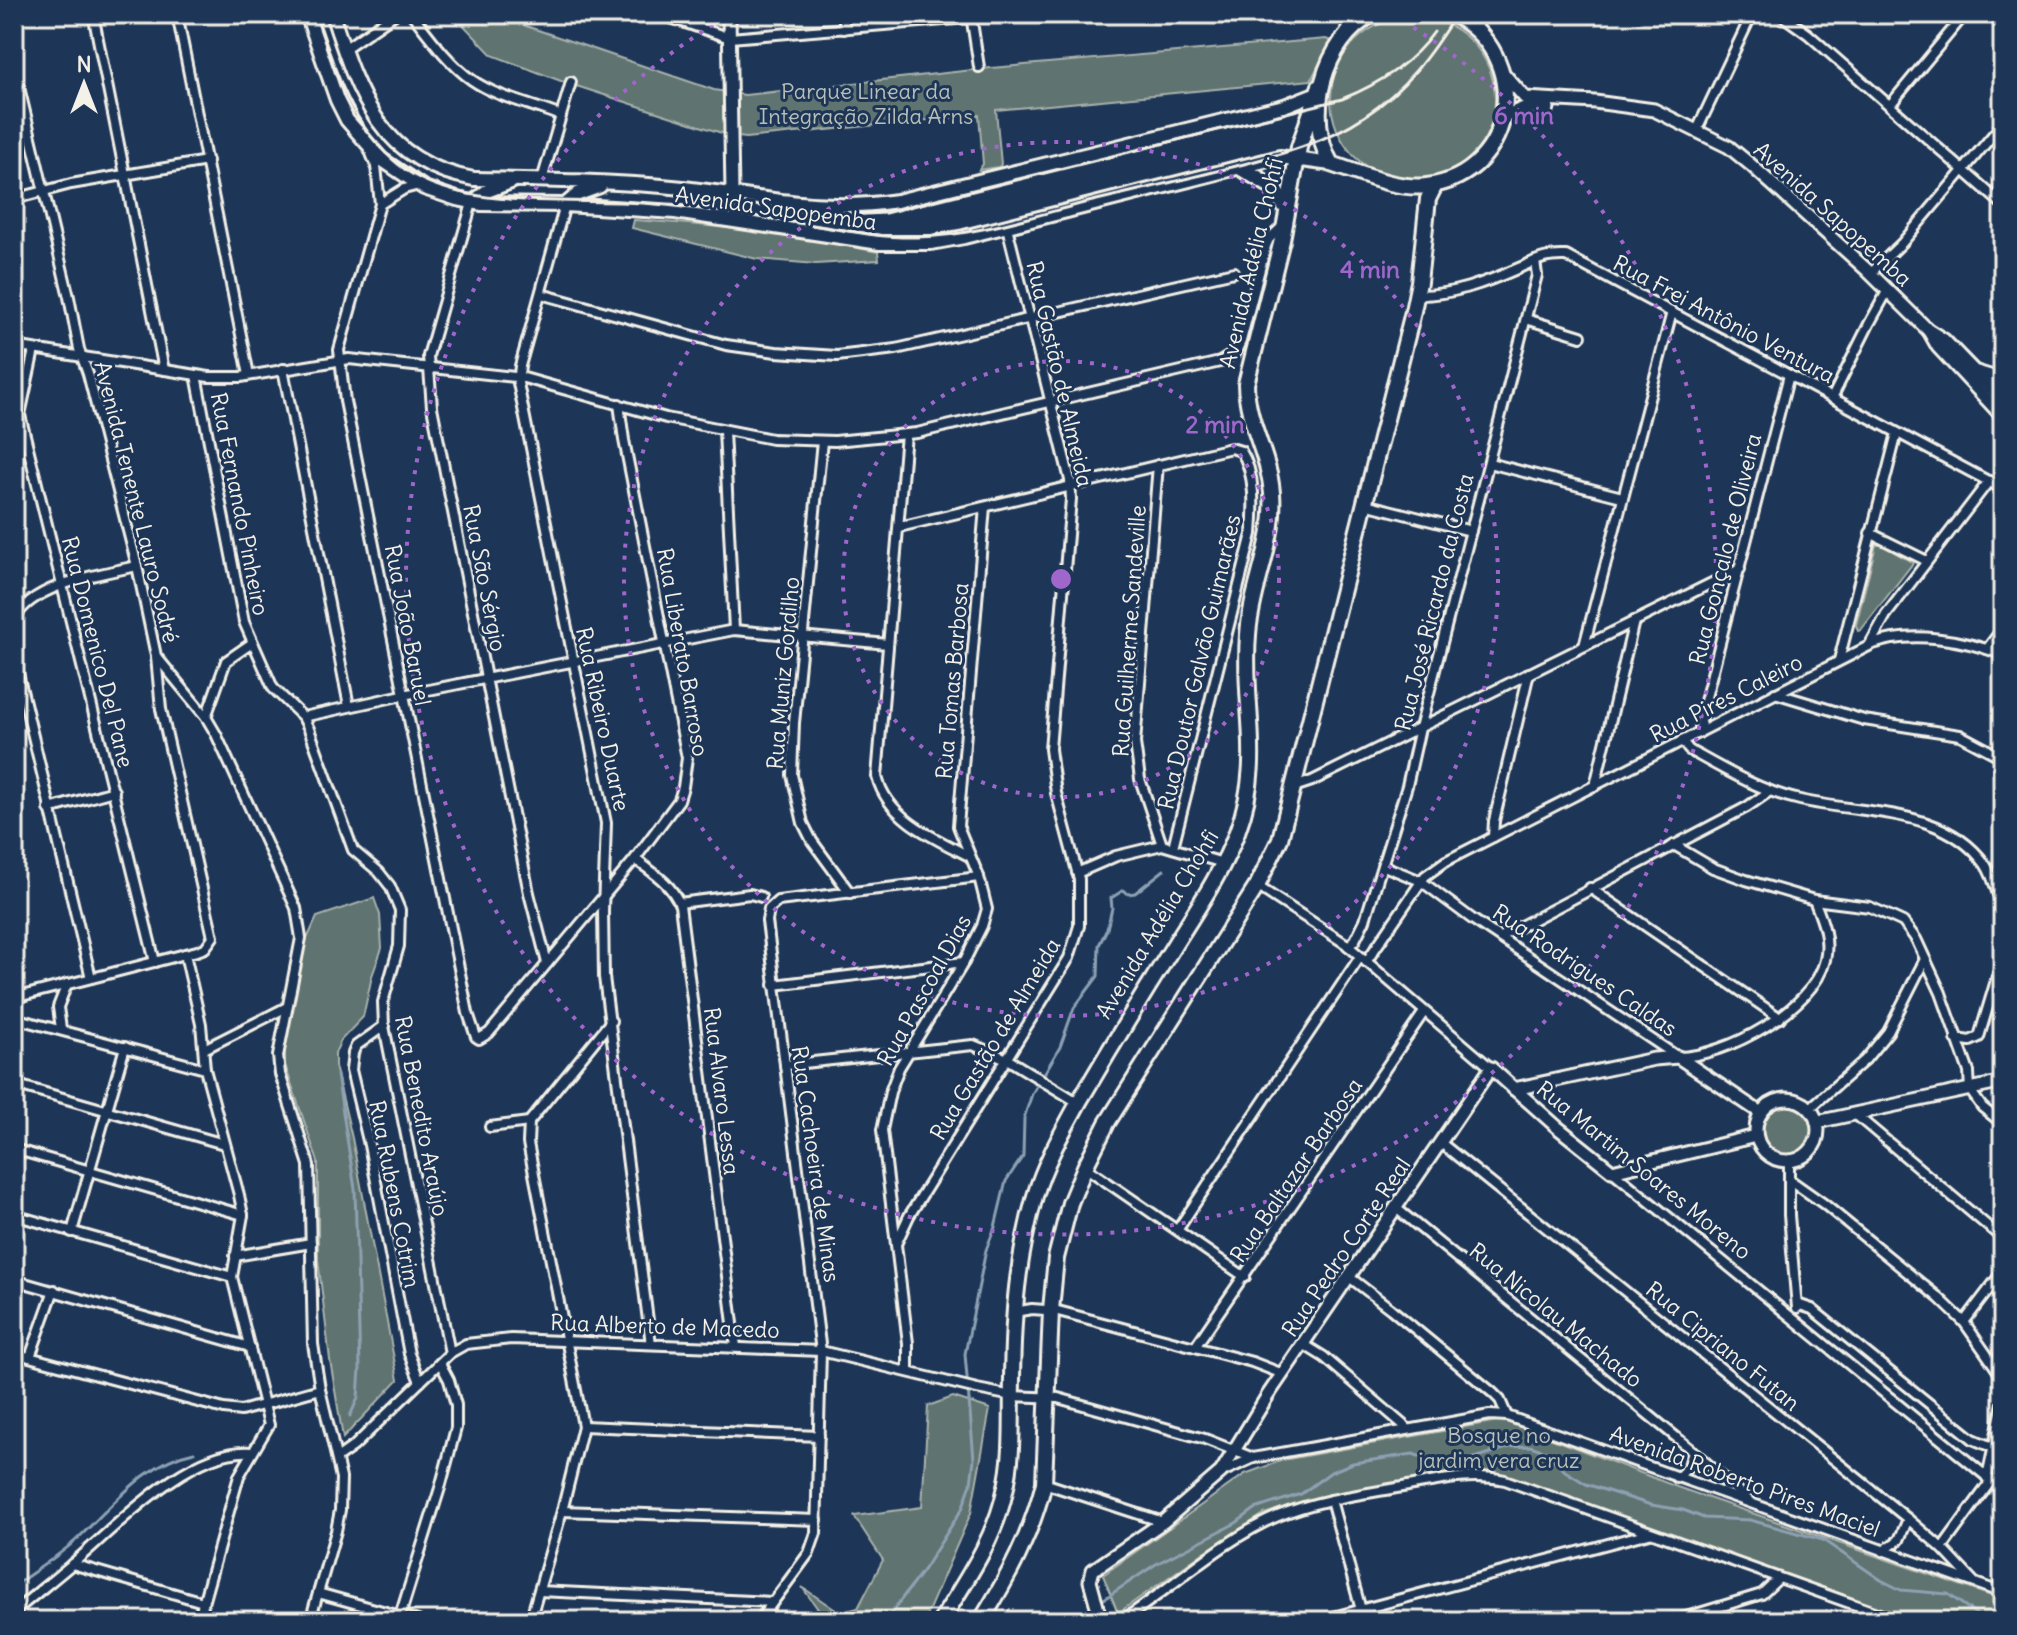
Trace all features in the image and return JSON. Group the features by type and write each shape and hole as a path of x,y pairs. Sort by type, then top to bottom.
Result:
{"highway":[{"path":"1347,33 1373,14"},
{"path":"1319,90 1320,131 1331,164 1415,187 1435,185 1463,173 1476,164 1495,140 1506,100 1502,70 1496,56 1477,30 1452,14"},
{"path":"1474,14 1477,30"},
{"name":"Avenida Adélia Chohfi","path":"941,1621 981,1554 998,1516 1009,1467 1018,1263 1037,1190 1058,1140 1079,1103 1223,863 1238,831 1250,786 1253,736 1247,636 1273,514 1272,490 1266,462 1251,423 1246,384 1285,225 1297,158 1319,90 1347,33"},
{"path":"1241,168 1271,186 1287,209"},
{"path":"981,1621 1019,1557 1044,1483 1051,1310 1056,1258 1070,1203 1107,1123 1257,886 1280,839 1416,295 1426,210 1435,185"}],"main road":[{"name":"Avenida Sapopemba","path":"307,14 337,100 347,120 367,145 381,159 419,185 472,203 565,205 682,213 880,243 931,243 1007,227 1280,157 1331,164"},
{"name":"Avenida Sapopemba","path":"332,14 365,104 391,137 421,160 453,175 684,188 826,207 888,203 1284,106 1319,90"},
{"path":"467,178 472,190 472,203"},
{"path":"472,203 498,186 522,180"},
{"path":"565,205 590,188 627,185"},
{"path":"682,213 723,210 731,203 732,194"}],"street":[{"path":"93,14 164,370"},
{"path":"177,14 249,375"},
{"path":"344,49 395,14"},
{"path":"412,14 459,70 474,81 561,116"},
{"path":"659,14 730,38 1016,14"},
{"path":"729,14 732,194"},
{"path":"844,14 844,29"},
{"path":"1347,33 1350,14"},
{"path":"1697,130 1752,14"},
{"path":"1780,14 1808,34 2003,205"},
{"path":"1890,105 1965,14"},
{"path":"972,16 979,67"},
{"name":"Avenida Tenente Lauro Sodré","path":"14,66 82,358 137,566 156,656 206,717 296,908 301,938 279,1045 280,1074 307,1152 312,1193 313,1344 341,1478 340,1510 310,1621"},
{"name":"Avenida Sapopemba","path":"1502,70 1511,85 1525,98 1595,102 1654,110 1729,147 1871,273 1928,330 1944,340 1974,371 2001,408"},
{"path":"542,180 571,82"},
{"name":"Avenida Sapopemba","path":"1502,117 1535,107 1594,109 1653,117 1662,115"},
{"path":"1871,273 1902,243 2003,123"},
{"name":"Rua João Baruel","path":"367,145 376,166 380,204 339,359 468,1013 476,1037 485,1038 489,1033"},
{"path":"14,199 71,184 207,161"},
{"path":"380,204 404,189 419,185"},
{"name":"Rua São Sérgio","path":"472,203 428,356 428,367 432,407 529,893 547,963"},
{"name":"Rua Ribeiro Duarte","path":"565,205 518,378 606,823 604,977 651,1344"},
{"path":"14,346 226,378 339,359 428,367 518,378 666,418 772,439 822,441 906,434 1220,362 1236,352 1266,246 1269,239 1285,225"},
{"name":"Rua Gastão de Almeida","path":"896,1244 909,1216 1073,949 1079,926 1077,873 1056,793 1050,749 1070,485 1007,227"},
{"name":"Rua Frei Antônio Ventura","path":"1416,295 1439,296 1547,255 1566,256 2003,489"},
{"name":"Rua José Ricardo da Costa","path":"1348,946 1355,940 1365,920 1407,786 1537,275 1535,261"},
{"path":"541,294 726,345 837,356 896,349 1234,272"},
{"path":"1832,398 1888,290"},
{"path":"1584,646 1672,312"},
{"path":"1526,319 1581,336"},
{"name":"Avenida Sapopemba","path":"1928,330 1938,347 2001,408"},
{"name":"Rua Domenico Del Pane","path":"34,350 17,418 64,585 155,962"},
{"path":"283,369 349,706"},
{"path":"1974,371 2003,380"},
{"name":"Rua Fernando Pinheiro","path":"196,375 239,600 252,643 226,661 206,717"},
{"name":"Rua Gonçalo de Oliveira","path":"1699,733 1789,375"},
{"name":"Rua Liberato Barroso","path":"489,1033 635,859 679,800 686,773 687,758 619,404"},
{"path":"724,431 734,630"},
{"path":"1839,660 1897,433"},
{"path":"906,434 878,759 880,789 903,817 970,857"},
{"name":"Rua Muniz Gordilho","path":"822,441 794,723 794,790 803,823 812,841 850,893"},
{"name":"Rua Doutor Galvão Guimarães","path":"1158,465 1231,448 1241,451 1246,460 1254,506 1252,534 1173,847"},
{"path":"1489,463 1622,497"},
{"path":"899,527 1158,465"},
{"name":"Rua Guilherme Sandeville","path":"1158,465 1135,743 1137,770 1162,845"},
{"path":"1869,646 1886,615 1989,481"},
{"path":"1365,504 1471,531"},
{"name":"Rua Tomas Barbosa","path":"970,857 958,826 958,812 985,507"},
{"path":"1870,533 1927,561"},
{"path":"14,620 30,601 64,585 137,566"},
{"path":"1293,787 1312,781 1740,569"},
{"path":"1595,786 1634,621"},
{"path":"1987,649 2003,628"},
{"path":"303,717 734,630 888,644"},
{"name":"Rua Pires Caleiro","path":"1178,1229 1363,959 1421,881 1446,861 1869,646 1888,639 1911,637 1987,649 2003,655"},
{"name":"Rua Benedito Araújo","path":"252,643 273,688 303,717 353,850 390,886 400,910 399,946 383,1002 384,1026 450,1353"},
{"path":"14,998 205,948 213,937 161,709 156,656"},
{"path":"14,657 91,978"},
{"path":"1493,837 1494,821 1529,673"},
{"path":"1775,693 1864,720 1960,735 2003,758"},
{"path":"1682,741 1689,750 1770,791 1845,809 1924,821 1944,828 1971,848 1985,865 2003,909"},
{"path":"49,809 114,791"},
{"path":"1500,937 1747,807 1770,791"},
{"path":"1077,873 1116,856 1162,845 1223,863"},
{"path":"1674,845 1713,868 1814,900 1870,907 1903,922 1916,939 1941,993 1969,1072 1970,1090 1982,1107 2003,1124"},
{"name":"Rua Pascoal Dias","path":"908,1371 908,1343 882,1130 899,1068 964,962 982,926 987,909 970,857"},
{"path":"635,859 667,883 679,903 750,894 761,897"},
{"name":"Rua Rodrigues Caldas","path":"1384,866 1421,881 1761,1113"},
{"name":"Rua Cachoeira de Minas","path":"759,1621 809,1553 816,1533 821,1351 774,985 767,921 769,909 778,901 979,877"},
{"name":"Rua Martim Soares Moreno","path":"1257,886 1348,946 1612,1171 2003,1490"},
{"path":"1590,888 1780,1018"},
{"path":"1514,1089 1654,1059 1700,1055 1770,1026 1814,985 1823,966 1826,932 1814,900"},
{"name":"Rua Alvaro Lessa","path":"679,903 736,1347"},
{"path":"185,954 201,1024 205,1069 243,1215 232,1277 269,1425 239,1476 198,1621"},
{"path":"1956,1039 1970,1041 1979,1037 2003,957"},
{"path":"1809,1109 1865,1060 1888,1032 1925,959"},
{"path":"774,985 964,962"},
{"path":"61,1029 58,1007 67,984"},
{"path":"1992,991 2003,989"},
{"path":"204,1049 287,1007"},
{"name":"Rua Baltazar Barbosa","path":"1195,1347 1424,1012"},
{"path":"14,1018 205,1069"},
{"path":"530,1621 583,1426 528,1143 529,1122 611,1021"},
{"name":"Rua Rubens Cotrim","path":"384,1026 356,1046 351,1070 369,1145 409,1354 420,1382"},
{"path":"785,1065 973,1045 1007,1059 1079,1103"},
{"path":"72,1232 125,1047"},
{"name":"Rua Pedro Corte Real","path":"1221,1472 1348,1276 1491,1068"},
{"path":"1817,1122 2003,1082"},
{"path":"14,1084 224,1144"},
{"path":"1788,1099 1809,1109 1817,1122 1818,1132 1812,1148 1798,1159 1789,1161 1767,1155 1756,1136 1757,1120 1761,1113 1772,1103 1788,1099"},
{"path":"1856,1115 2003,1239"},
{"path":"490,1127 529,1122"},
{"path":"1612,1171 1756,1136"},
{"name":"Rua Cipriano Futan","path":"1441,1143 1908,1519 1942,1548 1976,1584"},
{"path":"14,1149 243,1215"},
{"path":"1789,1161 1789,1215 1797,1304 1795,1318"},
{"path":"1085,1167 1245,1277"},
{"path":"1790,1180 1824,1204 1964,1322 2003,1378"},
{"name":"Rua Nicolau Machado","path":"1396,1208 1729,1481 1751,1504"},
{"path":"14,1215 232,1277"},
{"path":"235,1256 311,1243"},
{"path":"1964,1322 2003,1271"},
{"path":"1348,1276 1493,1393 1507,1416"},
{"path":"14,1280 250,1347"},
{"path":"30,1357 54,1290"},
{"path":"1797,1304 1812,1309 1954,1425 1979,1442 1998,1448"},
{"path":"1014,1312 1051,1310 1252,1362 1283,1374"},
{"name":"Rua Alberto de Macedo","path":"337,1458 354,1446 450,1353 466,1344 567,1340 821,1351 1012,1396 1048,1396 1237,1450 1253,1458"},
{"path":"1303,1344 1324,1357 1408,1429"},
{"path":"14,1353 241,1411 320,1389"},
{"path":"400,1616 456,1428 456,1405 440,1363"},
{"path":"1942,1548 1989,1479 1998,1448 2003,1403"},
{"name":"Avenida Roberto Pires Maciel","path":"1101,1621 1090,1581 1093,1570 1163,1522 1221,1472 1253,1458 1490,1415 1507,1416 2003,1593"},
{"path":"583,1426 819,1436"},
{"path":"1677,1478 1689,1466 1693,1451"},
{"path":"14,1612 129,1512 174,1479 225,1455 251,1452"},
{"path":"1121,1621 1251,1530 1299,1508 1468,1476 1493,1477 1900,1621"},
{"path":"1044,1483 1163,1522"},
{"path":"1331,1500 1361,1610"},
{"path":"562,1511 817,1520"},
{"path":"1883,1551 1899,1540 1908,1519"},
{"path":"1318,1621 1649,1533"},
{"path":"72,1564 203,1602"},
{"path":"1677,1620 1762,1594 1778,1579"},
{"path":"539,1591 772,1602"},
{"path":"318,1593 418,1621"}],"green space":[{"name":"Parque Linear da Integração Zilda Arns","path":"453,14 511,14 526,26 714,90 745,95 991,68 1331,41 1311,80 996,110 1001,164 979,170 983,164 979,115 746,138 731,136 561,81 492,55"},
{"path":"1413,17 1445,23 1471,41 1489,67 1495,99 1489,131 1471,157 1445,175 1413,181 1381,175 1355,157 1337,131 1331,99 1337,67 1355,41 1381,23"},
{"path":"634,220 726,228 818,241 878,252 879,260 816,264 757,259 632,228"},
{"path":"1876,545 1882,545 1913,563 1858,631 1856,625"},
{"path":"374,898 380,915 382,948 363,1017 341,1040 335,1053 335,1066 352,1138 398,1380 343,1438 318,1259 318,1162 285,1065 285,1020 297,961 317,917"},
{"path":"1787,1106 1804,1113 1811,1130 1804,1147 1787,1154 1770,1147 1763,1130 1770,1113"},
{"path":"953,1397 990,1409 971,1513 924,1621 822,1621 818,1609 802,1587 840,1613 858,1608 883,1560 854,1516 922,1507 928,1406"},
{"name":"Bosque no jardim vera cruz","path":"1503,1420 1677,1487 2003,1600 2003,1621 1915,1621 1499,1474 1445,1474 1317,1497 1264,1514 1118,1613 1103,1575 1245,1474 1283,1460"}],"waterway":[{"path":"885,1621 924,1569 962,1509 971,1484 974,1459 965,1354 986,1250 1006,1181 1023,1156 1024,1118 1032,1094 1060,1047 1074,1008 1098,976 1099,945 1107,929 1111,898 1124,890 1128,894 1135,893 1164,870"},
{"path":"337,1075 355,1189 360,1368 358,1398 350,1416"},
{"path":"1098,1603 1156,1564 1236,1523 1255,1509 1301,1494 1331,1472 1353,1463 1413,1454 1441,1464 1462,1462 1510,1447 1531,1446 1544,1451 1565,1471 1586,1484 1651,1505 1683,1510 1704,1518 1750,1520 1823,1540 1901,1590 1948,1594 1986,1621"},
{"path":"14,1586 68,1547 144,1476 159,1465 194,1452"},
{"path":"1061,1621 1092,1608"}],"railway":[{"path":"316,14 339,79 372,138 406,170 430,183 488,197 663,205 902,237 938,236 1001,225 1243,164 1315,142 1349,126 1393,95 1427,57 1456,14"},
{"path":"812,217 885,213 1342,99 1393,72 1415,54 1434,32"}]}
